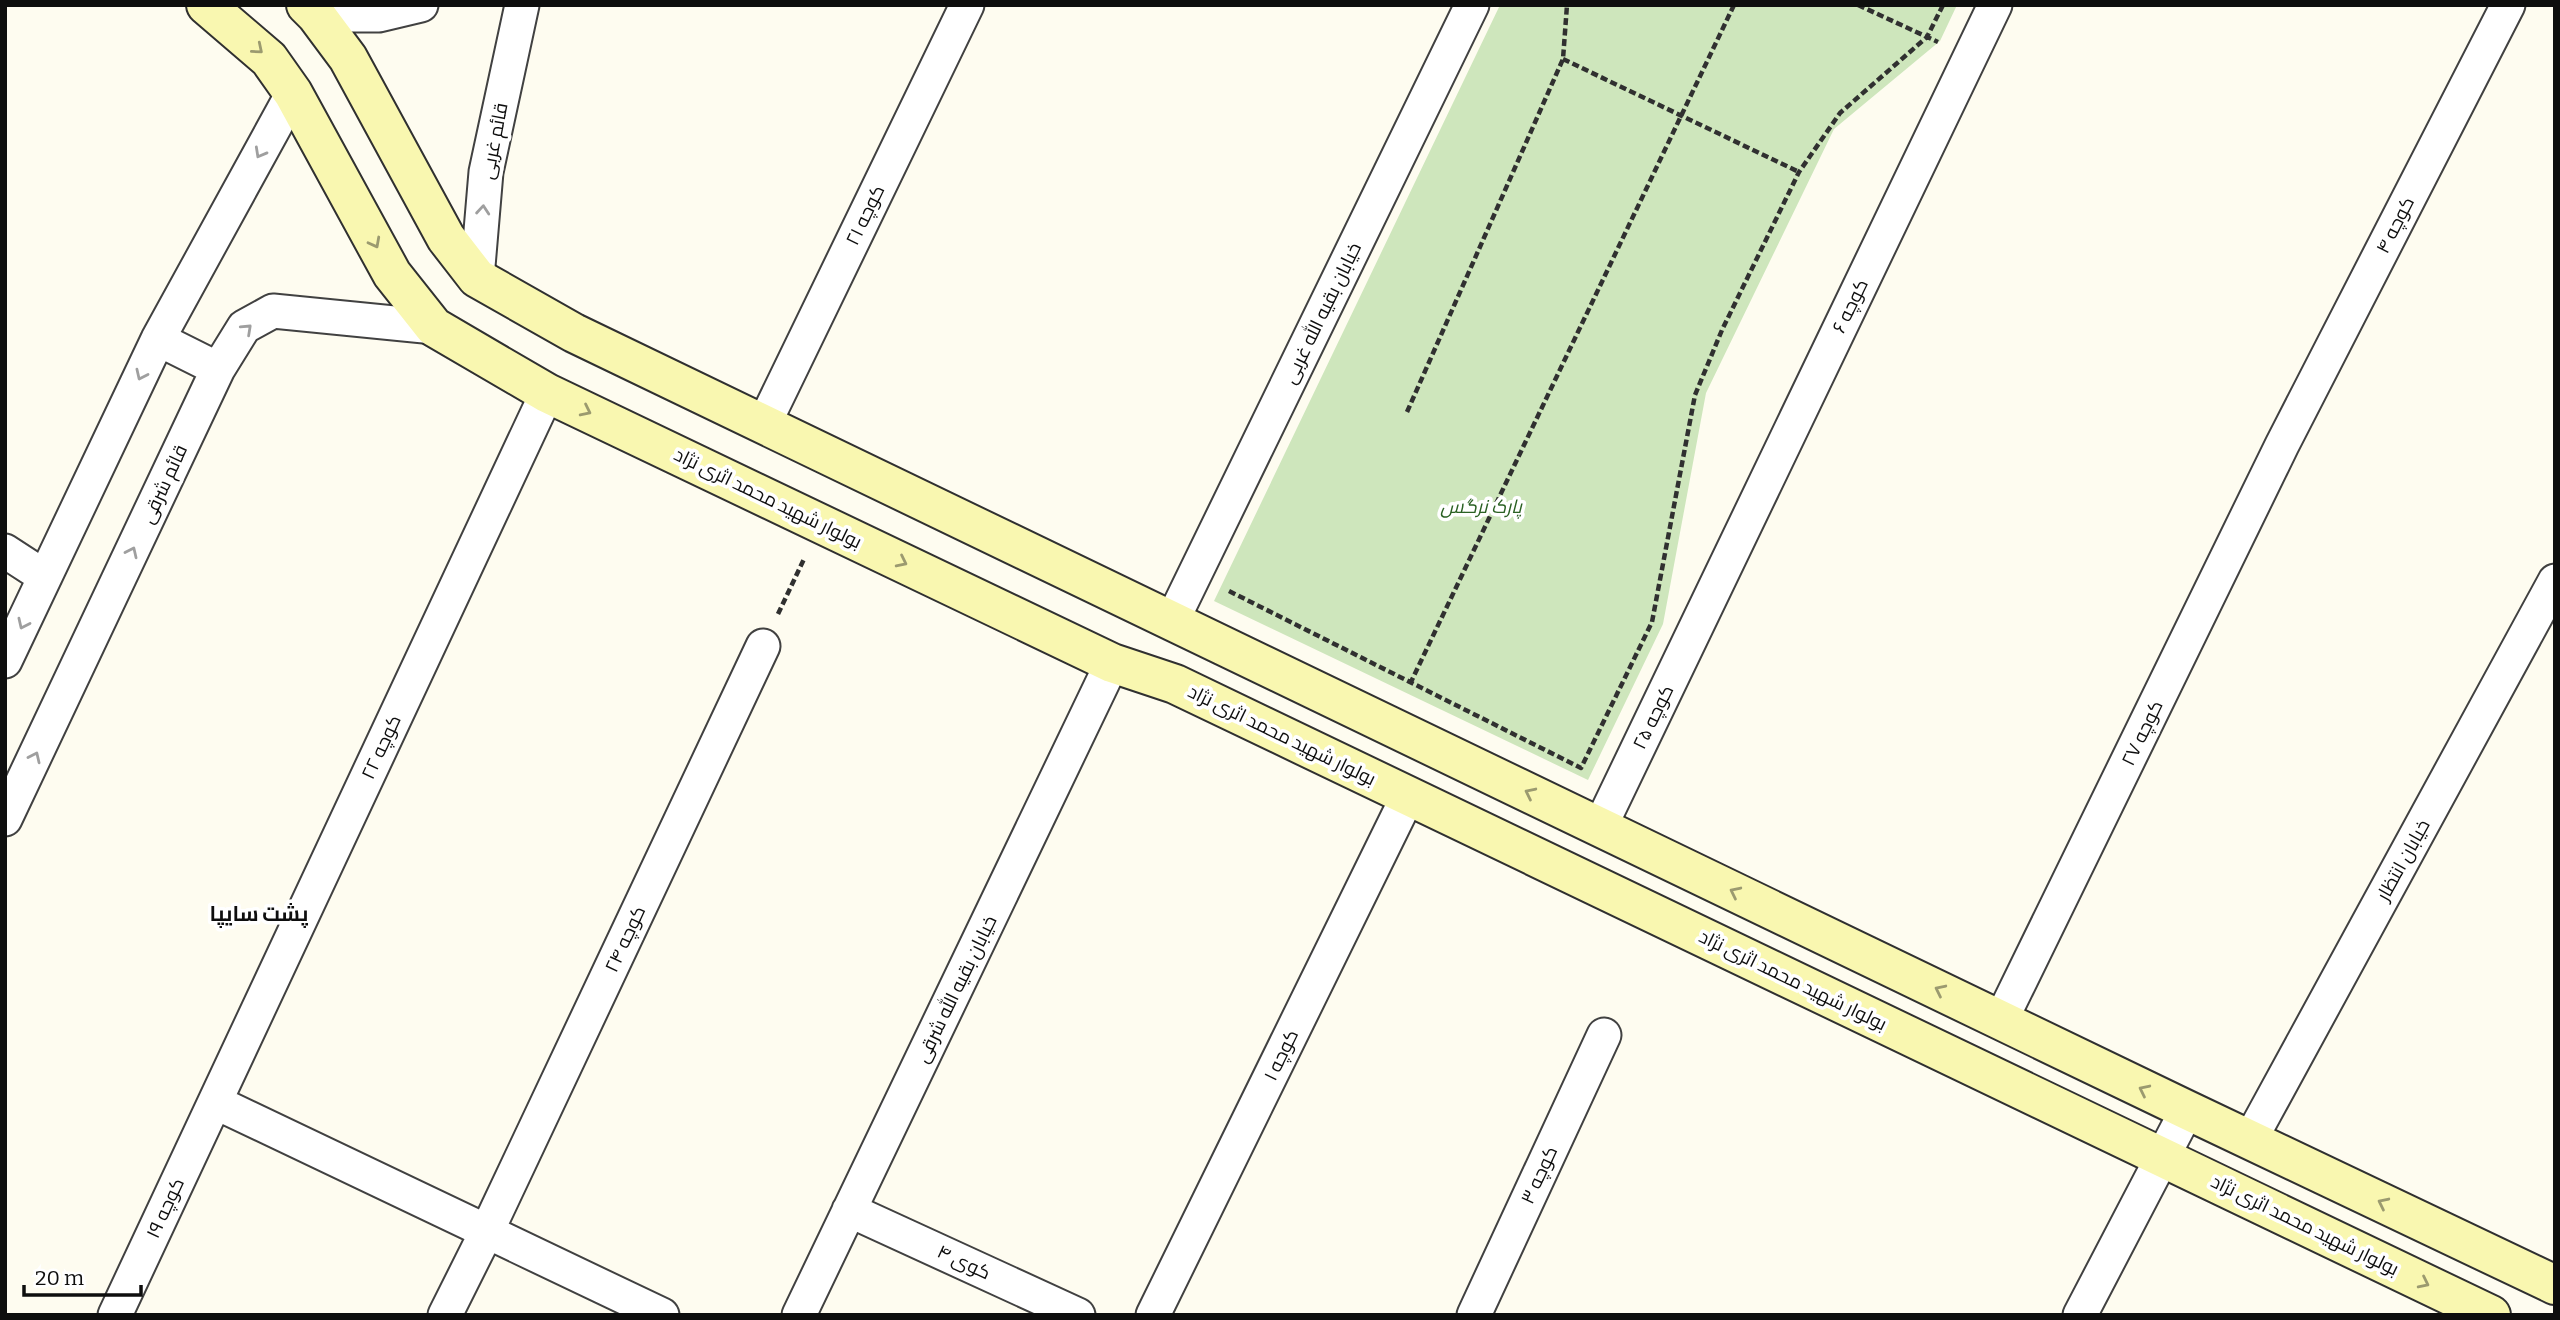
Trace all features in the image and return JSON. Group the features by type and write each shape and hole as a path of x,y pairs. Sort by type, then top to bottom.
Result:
{"street":[{"name":"بولوار شهید محمد اثری نژاد","path":"206,5 269,59 293,93 392,274 434,327 547,393 1112,663 1175,684 2164,1157 2472,1311"},
{"path":"311,10 379,15 421,5"},
{"name":"قائم غربی","path":"477,278 486,172 522,5"},
{"name":"کوچه ۲۱","path":"764,424 967,5"},
{"name":"خیابان بقیه الله غربی","path":"1172,621 1472,5"},
{"name":"کوچه ۶","path":"1705,607 1995,5"},
{"name":"کوچه ۴","path":"2282,445 2508,5"},
{"path":"311,10 348,58 446,238 477,278 574,333 2187,1111 2555,1285"},
{"path":"5,661 158,339 293,93"},
{"name":"قائم شرقی","path":"5,819 218,369 244,327 273,311 434,327"},
{"path":"158,339 218,369"},
{"name":"کوچه ۲۲","path":"215,1102 547,393"},
{"name":"کوچه ۲۷","path":"2001,1020 2282,445"},
{"path":"5,551 45,576"},
{"name":"خیابان انتظار","path":"2250,1140 2555,581"},
{"name":"کوچه ۲۵","path":"1600,827 1705,607"},
{"name":"کوچه ۲۴","path":"487,1231 763,646"},
{"name":"خیابان بقیه الله شرقی","path":"799,1315 1112,663"},
{"name":"کوچه ۱","path":"1153,1315 1408,796"},
{"name":"کوچه ۳","path":"1474,1315 1604,1035"},
{"path":"215,1102 662,1315"},
{"name":"کوچه ۱۹","path":"115,1315 215,1102"},
{"path":"2080,1315 2187,1111"},
{"name":"کوی ۴","path":"849,1210 1078,1315"},
{"path":"445,1315 487,1231"}],"path":[{"path":"1407,412 1563,59 1567,5"},
{"path":"1391,726 1734,5"},
{"path":"1858,5 1970,57"},
{"path":"1229,591 1581,768 1652,622 1695,395 1722,330 1799,172 1840,113 1927,37 1943,5"},
{"path":"1563,59 1799,172"},
{"path":"763,646 820,523"}],"green space":[{"name":"پارک نرگس","path":"1500,5 1957,5 1940,41 1834,129 1706,393 1663,624 1588,780 1214,601"}],"district":[{"name":"پشت سایپا","path":"259,914"}]}
